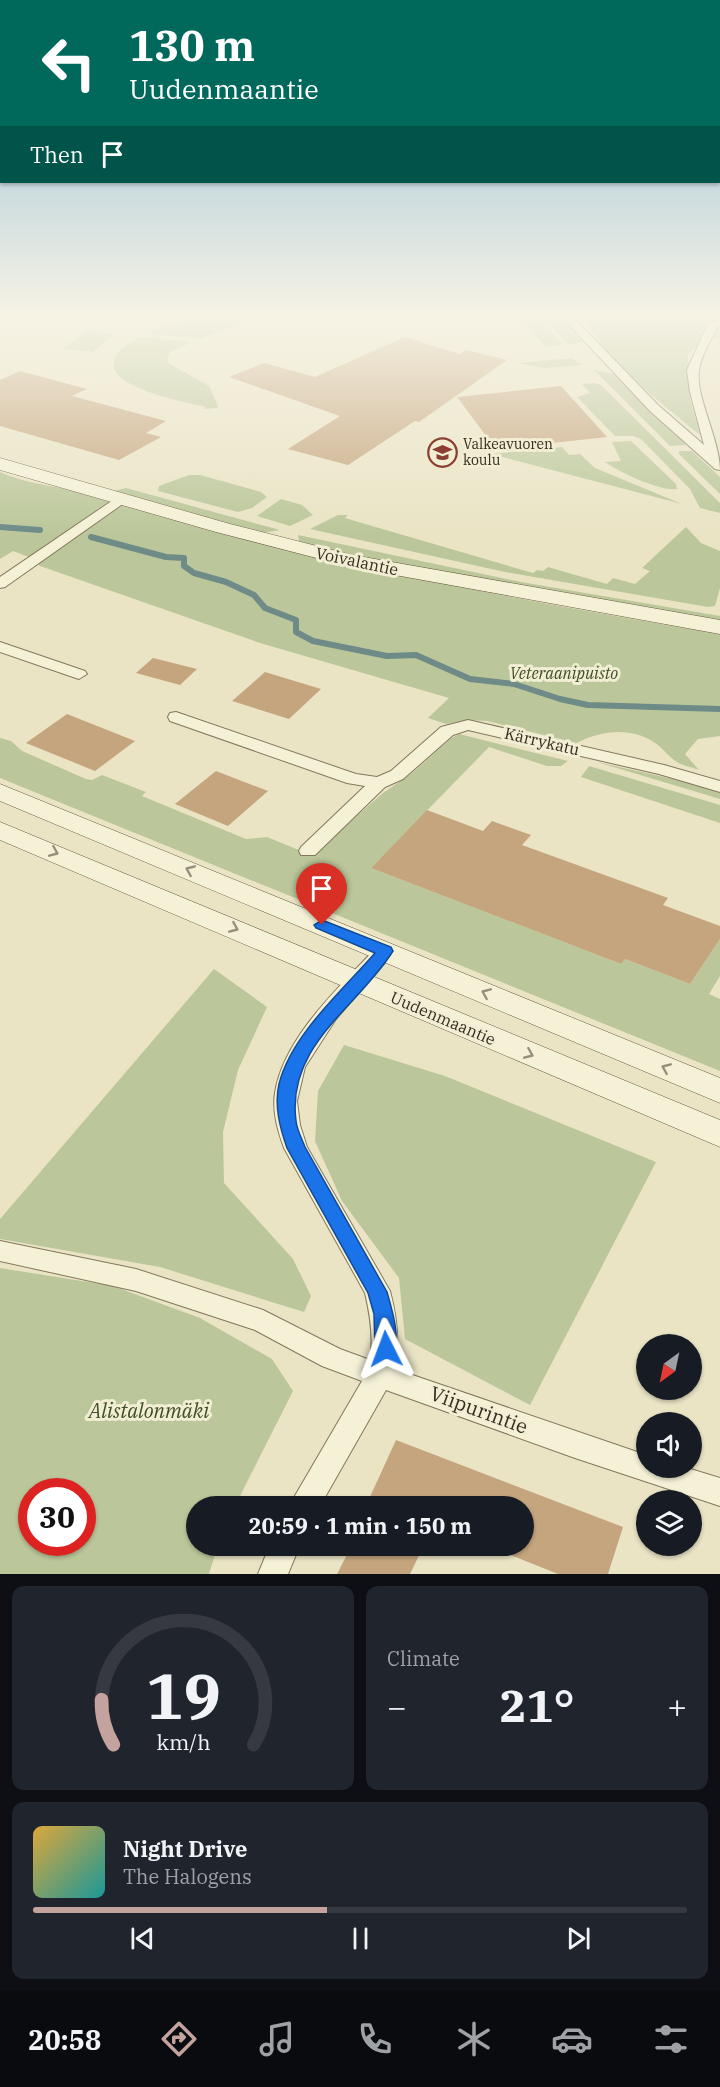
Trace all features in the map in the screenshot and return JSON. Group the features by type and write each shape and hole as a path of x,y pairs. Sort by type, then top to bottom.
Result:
{"main road":[{"name":"Voivalantie","path":"0,464 119,500 351,561 720,627"},
{"path":"0,792 720,1091"},
{"name":"Uudenmaantie","path":"0,830 720,1134"}],"street":[{"path":"633,386 654,408 717,463"},
{"path":"695,386 717,463"},
{"path":"0,584 119,500"},
{"path":"0,647 79,674"},
{"path":"176,717 353,778 379,783"},
{"name":"Kärrykatu","path":"308,851 379,783 397,775 447,731 468,725 664,770 720,787"},
{"path":"310,1496 381,1376 386,1349 383,1314 377,1292 296,1148 287,1122 287,1085 306,1045 385,951"},
{"name":"Viipurintie","path":"0,1251 136,1280 263,1320 332,1358 575,1445 720,1492"},
{"path":"273,1574 280,1556"}],"green space":[{"path":"136,386 209,386 218,406 204,409 206,407 148,392"},
{"path":"584,386 602,386 720,503 720,513 700,508 690,489 641,439 633,436 615,436 577,397 590,393"},
{"path":"610,386 626,386 686,445 670,446"},
{"path":"642,386 689,386 690,398 700,435"},
{"path":"631,441 676,484 677,489 651,484 630,476 605,462 621,461 612,442"},
{"path":"562,447 569,455 580,454 595,468 682,504 491,454"},
{"path":"692,451 720,477 720,494 678,453"},
{"name":"Veteraanipuisto","path":"0,472 18,479 84,493 135,509 358,565 575,609 720,634 720,736 698,739 685,754 699,770 679,763 656,743 624,732 605,733 577,743 487,721 470,720 446,724 428,718 449,698 260,643 40,566 29,557 13,551 0,559"},
{"path":"189,475 200,475 261,492 267,497 252,508 238,512 158,491 159,486"},
{"path":"126,488 280,530 263,533 114,491"},
{"path":"281,499 302,505 313,515 290,526 257,516"},
{"path":"338,515 348,515 345,518 533,573 537,570 543,571 548,567 607,584 613,578 635,584 650,571 642,568 686,527 701,543 720,551 720,588 715,606 708,607 505,572 310,529"},
{"path":"298,535 521,582 720,616 720,620 711,621 359,556 299,542"},
{"path":"459,734 568,761 561,766 547,766 489,747 371,868 621,964 625,959 690,984 720,939 720,976 709,994 720,999 720,1071 0,778 0,738 11,741 22,751 86,779 92,780 102,775 146,792 142,796 246,839 267,837 306,853 314,853 383,793 411,774 450,739"},
{"path":"597,762 691,783 720,793 720,799"},
{"path":"589,766 720,805 720,823 581,777"},
{"path":"214,969 267,1007 238,1070 223,1132 224,1183 293,1259 311,1296 304,1312 160,1267 0,1239 0,1219"},
{"path":"344,1045 445,1076 656,1162 530,1405 405,1339 399,1278 342,1201 315,1141 318,1091"},
{"name":"Alistalonmäki","path":"0,1268 113,1286 200,1318 272,1359 293,1391 240,1496 186,1496 186,1556 215,1556 209,1574 0,1574"}],"building":[{"path":"0,386 78,386 87,389 72,396 166,421 146,433 161,437 119,460 0,426"},
{"path":"256,386 469,386 419,422 415,421 348,465 288,449 340,416"},
{"path":"561,386 607,437 496,449 457,397"},
{"path":"153,658 197,669 180,685 136,673"},
{"path":"265,672 321,689 289,719 232,701"},
{"path":"67,714 135,741 95,771 26,743"},
{"path":"216,771 268,791 228,826 175,804"},
{"path":"427,810 483,831 492,821 531,835 522,845 668,898 663,905 720,926 720,939 690,984 625,959 621,964 371,868"},
{"path":"396,1440 623,1527 608,1574 558,1574 513,1556 534,1556 534,1496 370,1496"},
{"path":"346,1556 419,1556 410,1574 337,1574"}],"waterway":[{"path":"0,527 40,530"},
{"path":"91,537 166,557 184,558 184,566 194,573 226,582 254,595 265,608 296,620 296,632 313,641 387,656 416,655 470,679 514,684 560,699 588,705 720,709"}],"place":[{"name":"Valkeavuoren koulu","path":"442,452"}],"route":[{"path":"322,925 385,951 312,1036 296,1063 287,1085 287,1122 296,1148 377,1292 383,1314 386,1349"}]}
